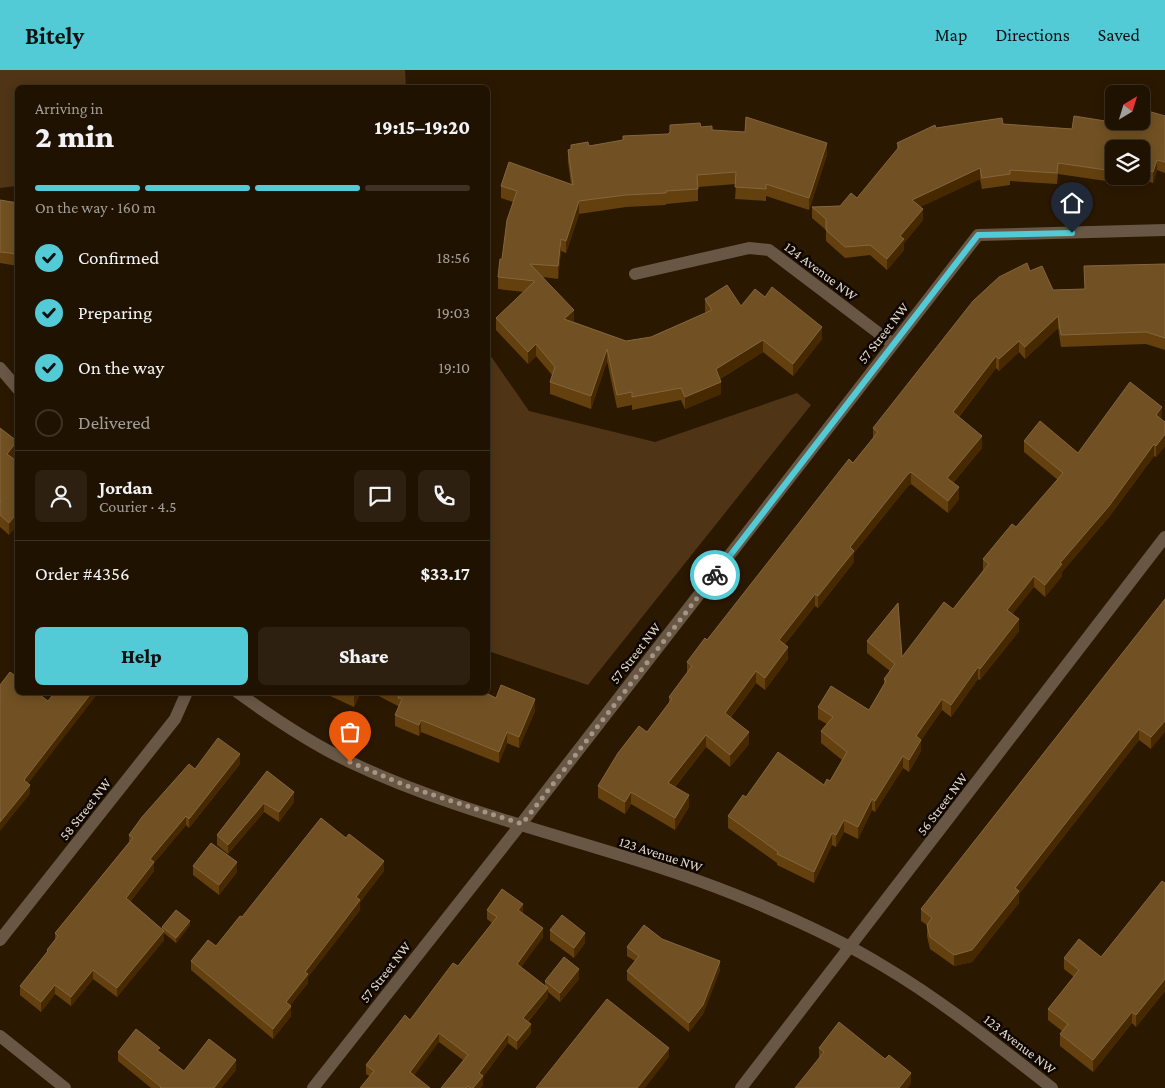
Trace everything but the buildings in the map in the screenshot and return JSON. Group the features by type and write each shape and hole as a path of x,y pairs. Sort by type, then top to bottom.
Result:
{"street":[{"name":"57 Street NW","path":"313,1088 522,824 978,235 1165,230"},
{"name":"124 Avenue NW","path":"635,274 749,248 769,250 893,344"},
{"path":"0,368 15,386"},
{"name":"56 Street NW","path":"741,1088 1165,537"},
{"name":"58 Street NW","path":"0,940 175,719 187,695"},
{"name":"123 Avenue NW","path":"241,695 290,729 350,762 412,788 733,894 788,916 851,947 886,967 942,1004 1052,1088"},
{"path":"0,1036 65,1088"}],"shaded area":[{"path":"0,70 405,70 406,85 15,85 15,186 0,188"},
{"path":"490,355 529,411 655,442 797,393 811,405 588,685 490,652"}],"way so far":[{"path":"350,762 438,798 522,824 715,575"}],"route":[{"path":"715,575 978,235 1072,233"}]}
